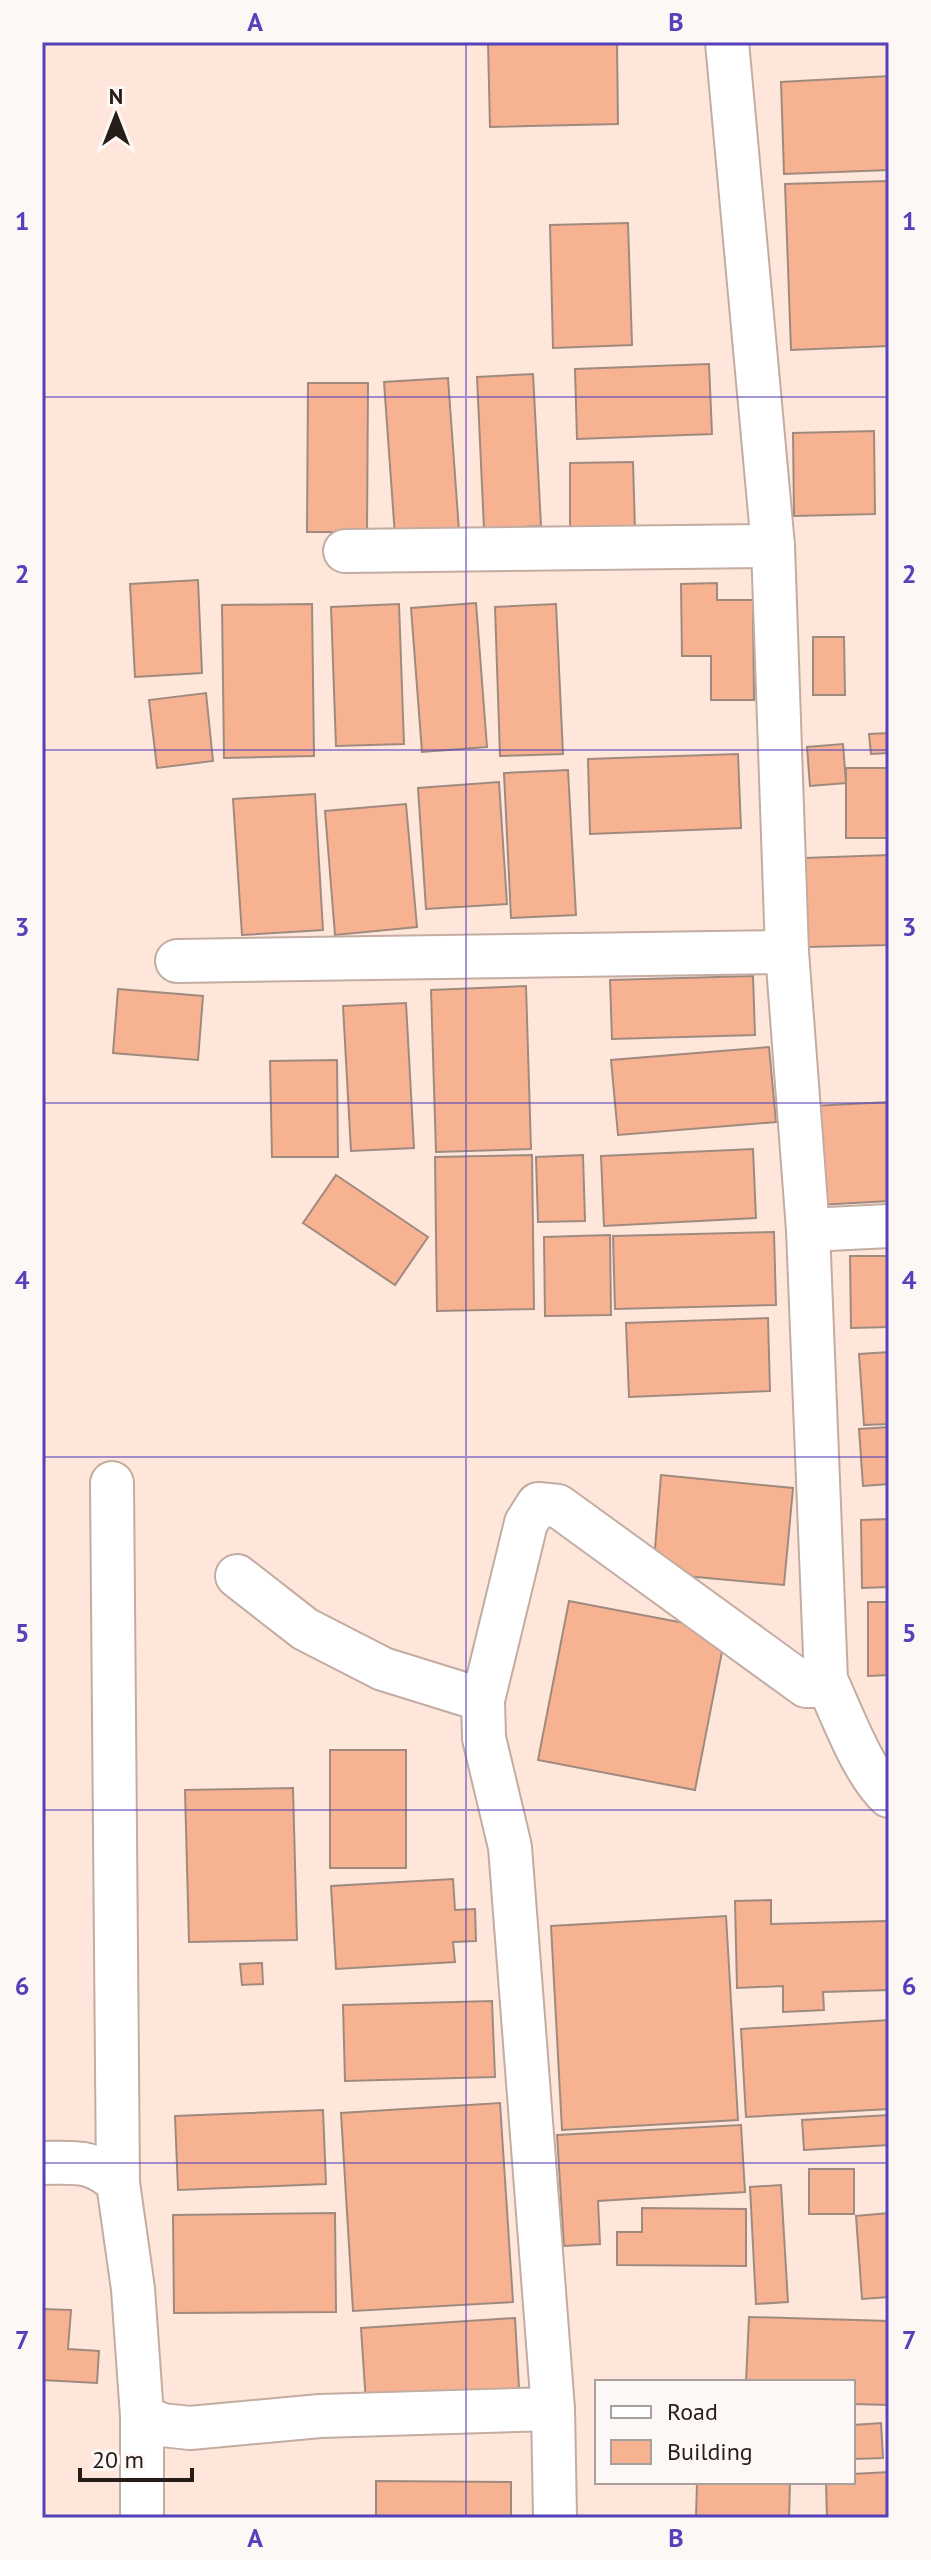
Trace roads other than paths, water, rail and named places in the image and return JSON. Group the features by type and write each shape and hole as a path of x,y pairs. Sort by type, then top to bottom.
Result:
{"street":[{"path":"727,42 773,546 787,952 808,1230 826,1680 854,1742 881,1789 889,1796"},
{"path":"345,551 773,546"},
{"path":"177,961 787,952"},
{"path":"808,1230 889,1226"},
{"path":"112,1483 118,2183 133,2289 142,2416 142,2518"},
{"path":"555,2518 553,2409 510,1847 484,1738 483,1700 526,1523 538,1504 558,1506 806,1686 817,1686 826,1680"},
{"path":"237,1576 305,1629 383,1669 483,1700"},
{"path":"42,2163 78,2163 102,2168 118,2183"},
{"path":"142,2416 162,2425 190,2428 320,2416 553,2409"}]}
